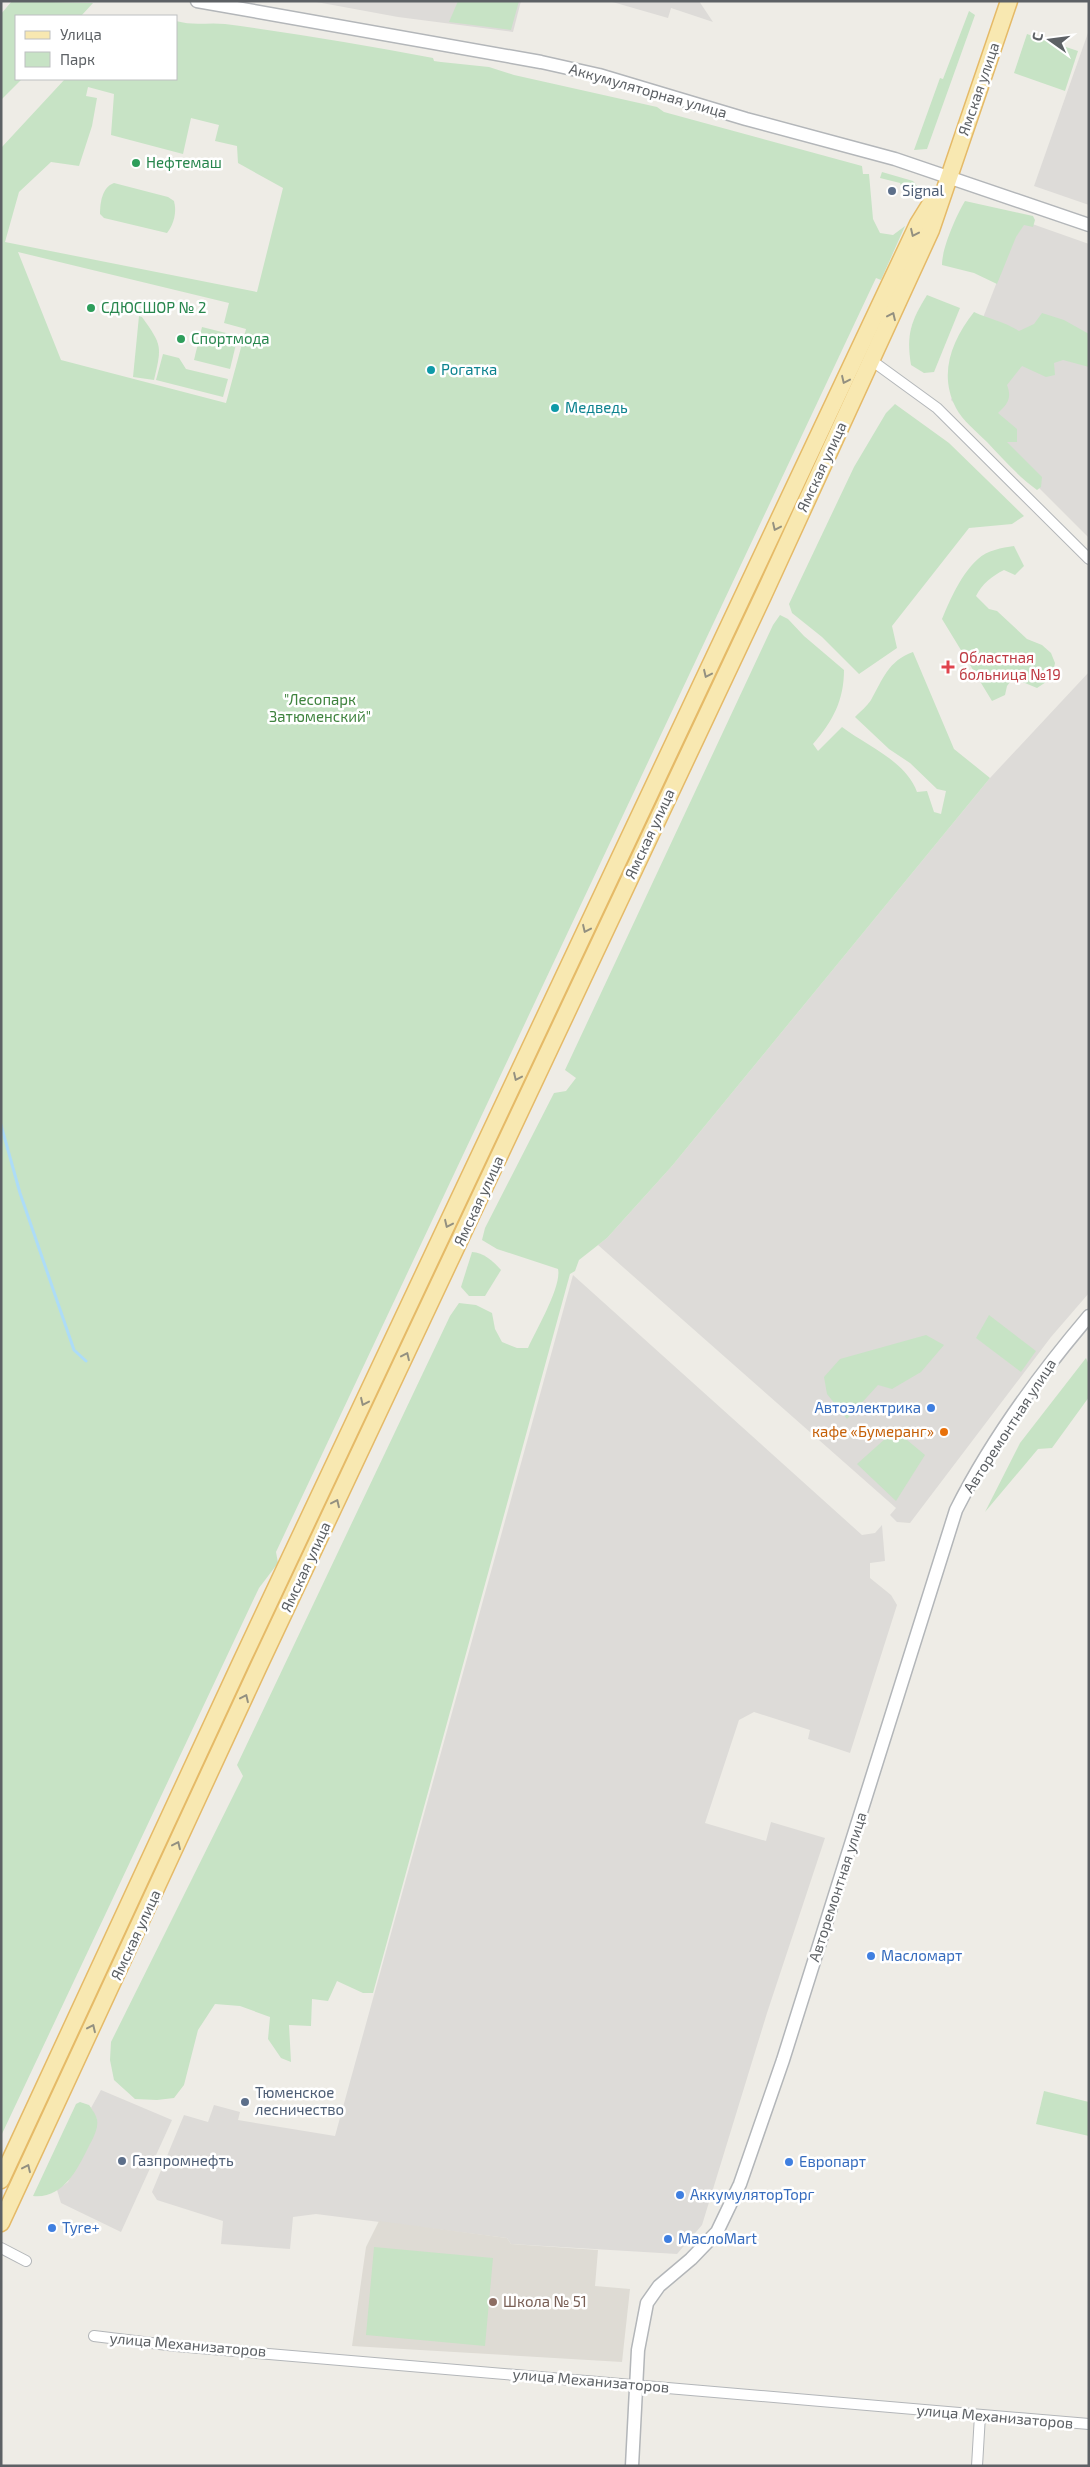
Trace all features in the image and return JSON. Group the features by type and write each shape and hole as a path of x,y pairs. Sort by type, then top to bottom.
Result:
{"main road":[{"name":"Ямская улица","path":"1,2223 258,1668 763,596 931,230 1006,2"},
{"name":"Ямская улица","path":"1,2180 606,885 918,224 948,176"},
{"path":"606,885 623,892"}],"street":[{"name":"Аккумуляторная улица","path":"197,1 541,62 599,75 948,176 1089,225"},
{"path":"871,360 937,408 1089,559"},
{"name":"Авторемонтная улица","path":"632,2466 641,2330 647,2304 660,2286 696,2254 717,2232 732,2204 756,2142 956,1510 984,1460 1032,1387 1089,1316"},
{"path":"1,2248 26,2261"},
{"name":"улица Механизаторов","path":"94,2336 636,2386 1089,2424"},
{"path":"977,2466 980,2415"}],"shaded area":[{"path":"311,1 521,1 513,32 398,17"},
{"path":"609,1 699,1 713,22 671,8 668,18"},
{"path":"1089,30 1089,205 1034,186"},
{"path":"1021,220 1089,244 1089,538 951,400"},
{"path":"1089,672 1089,1293 1051,1337 910,1523 897,1522 890,1515 896,1508 598,1245 607,1238 672,1166 990,778"},
{"path":"573,1275 862,1535 875,1533 882,1525 885,1561 870,1563 870,1578 891,1595 897,1605 850,1753 808,1739 810,1730 754,1712 739,1720 705,1823 766,1841 771,1822 825,1838 767,2013 702,2225 677,2254 511,2244 507,2238 316,2214 293,2217 290,2249 221,2244 223,2221 157,2200 152,2192 184,2115 208,2122 214,2105 240,2112 238,2120 335,2136"},
{"path":"101,2090 172,2120 121,2232 61,2203 57,2190 68,2182 97,2119 91,2108"},
{"name":"Школа № 51","path":"379,2221 507,2238 511,2244 598,2250 595,2286 630,2289 622,2362 352,2346 366,2247"}],"green space":[{"path":"12,1 93,3 82,15 15,15 15,80 21,80 1,100 1,14"},
{"path":"458,1 519,1 511,30 449,22"},
{"path":"969,11 975,15 927,149 914,150 940,78 943,79"},
{"name":"\"Лесопарк Затюменский\"","path":"178,21 225,24 355,44 433,58 434,61 489,67 514,75 657,107 664,112 862,166 863,174 869,174 873,219 880,233 893,235 905,226 881,280 876,278 276,1552 278,1563 259,1588 1,2136 1,148 64,80 178,80","holes":["88,87 114,94 111,135 183,154 191,118 219,125 215,141 237,146 238,163 283,188 257,292 5,242 19,192 51,162 79,166 92,126 97,98 86,96","18,252 229,303 224,323 246,329 226,403 61,360"]},
{"path":"1027,34 1078,51 1065,91 1014,73"},
{"path":"882,172 913,181 917,186 915,201 910,197 909,190 902,188 900,183 880,178"},
{"path":"114,183 168,197 174,201 174,218 167,233 104,218 100,214 102,196 107,188"},
{"path":"965,201 1033,216 1035,220 1033,227 1024,225 1016,237 997,284 974,273 942,265 944,250 950,232"},
{"path":"927,295 960,308 934,372 924,373 911,365 909,345 911,328"},
{"path":"974,312 1019,331 1034,324 1042,313 1064,320 1089,334 1089,367 1063,360 1054,363 1055,375 1046,377 1022,366 1007,385 1009,397 1004,407 998,413 1017,429 1017,442 1007,442 1042,477 1041,487 1037,490 1017,473 966,421 956,408 951,395 948,383 950,358 959,334"},
{"path":"139,316 142,317 157,340 159,353 154,380 133,377"},
{"path":"202,327 238,336 230,369 194,360"},
{"path":"163,354 179,358 186,369 228,379 223,397 156,380"},
{"path":"895,404 949,443 1024,516 1012,524 969,528 892,626 897,648 859,674 822,637 792,613 789,604 854,467 886,413"},
{"path":"1014,546 1024,566 1015,575 1004,570 995,575 984,584 976,596 989,609 997,611 1027,639 1042,645 1051,653 1055,663 1052,678 1037,688 1013,678 1007,686 1005,695 992,701 942,619 957,587 972,565 986,553"},
{"path":"780,615 788,619 804,636 844,670 842,691 836,710 813,744 818,751 842,727 895,763 912,781 917,792 927,791 934,812 941,814 946,791 937,789 910,763 889,749 855,717 871,700 892,666 898,660 913,652 954,749 990,778 672,1166 607,1238 579,1260 575,1271 570,1274 373,1993 363,1993 337,1981 328,2001 312,1999 311,2026 289,2025 291,2062 281,2058 268,2039 270,2017 240,2006 215,2004 198,2030 184,2085 174,2098 157,2100 135,2099 114,2080 110,2060 111,2042 243,1776 237,1765 450,1316 459,1303 476,1305 492,1313 495,1329 502,1342 517,1348 528,1348 548,1308 556,1286 558,1269 497,1249 482,1240 485,1228 554,1093 566,1091 576,1078 565,1070 773,625"},
{"path":"472,1252 484,1256 501,1270 485,1296 469,1296 461,1287"},
{"path":"989,1315 1036,1351 1021,1372 976,1338"},
{"path":"926,1335 944,1345 921,1372 892,1389 878,1385 847,1419 827,1394 824,1377 840,1359"},
{"path":"1086,1358 1089,1365 1089,1397 1052,1448 1038,1449 985,1512 1020,1443"},
{"path":"895,1430 925,1455 896,1501 857,1464"},
{"path":"1044,2091 1089,2102 1089,2136 1036,2124"},
{"path":"80,2102 89,2105 97,2119 96,2130 91,2142 74,2174 61,2188 44,2196 33,2196 76,2104"},
{"path":"374,2247 493,2258 485,2346 366,2335"}],"waterway":[{"path":"1,1125 20,1193 74,1350 86,1361"}],"place":[{"name":"Нефтемаш","path":"136,163"},
{"name":"Signal","path":"892,191"},
{"name":"СДЮСШОР № 2","path":"91,308"},
{"name":"Спортмода","path":"181,339"},
{"name":"Рогатка","path":"431,370"},
{"name":"Медведь","path":"555,408"},
{"name":"Областная больница №19","path":"948,667"},
{"name":"Автоэлектрика","path":"931,1408"},
{"name":"кафе «Бумеранг»","path":"944,1432"},
{"name":"Масломарт","path":"871,1956"},
{"name":"Тюменское лесничество","path":"245,2102"},
{"name":"Газпромнефть","path":"122,2161"},
{"name":"Европарт","path":"789,2162"},
{"name":"АккумуляторТорг","path":"680,2195"},
{"name":"Tyre+","path":"52,2228"},
{"name":"МаслоMart","path":"668,2239"},
{"name":"Школа № 51","path":"493,2302"}]}
